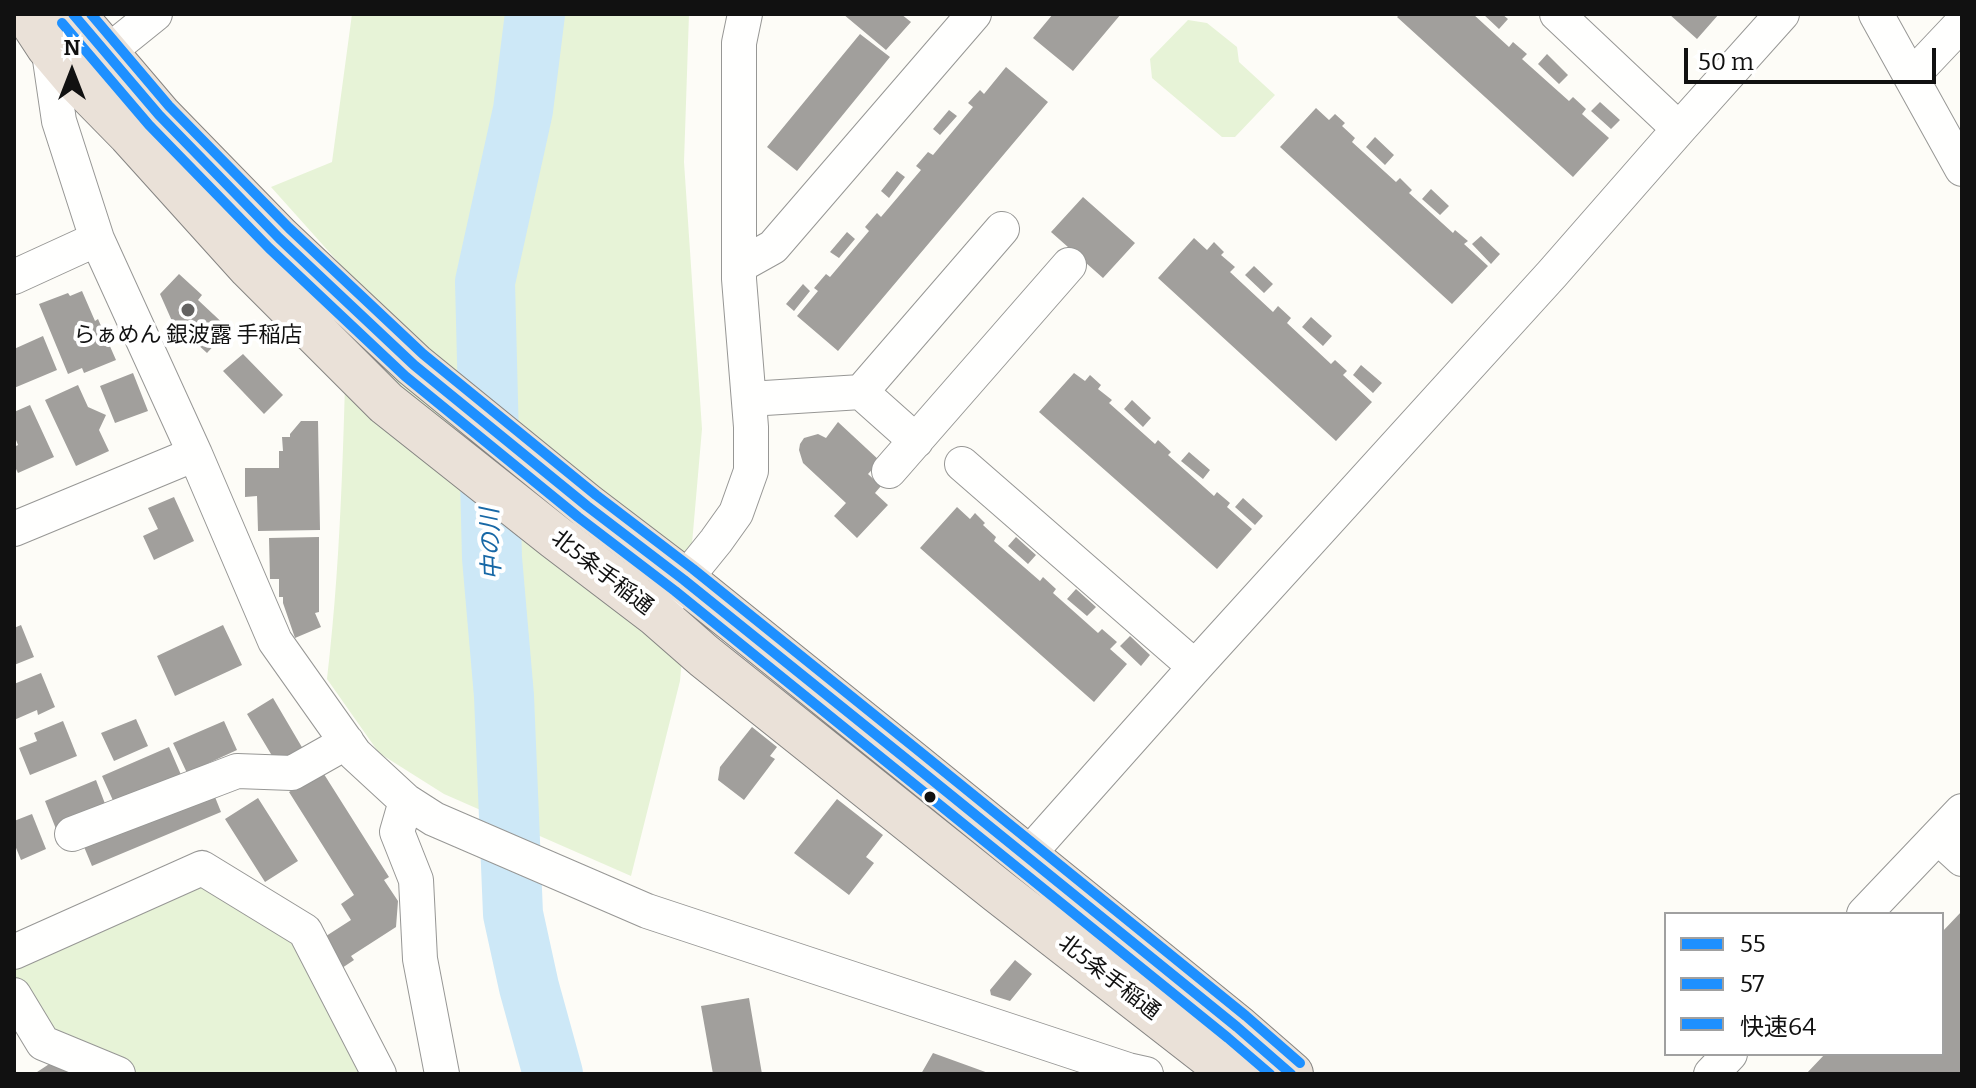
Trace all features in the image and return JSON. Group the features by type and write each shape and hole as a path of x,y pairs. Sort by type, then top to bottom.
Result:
{"highway":[{"name":"北5条手稲通","path":"66,41 159,115 279,238 414,365 1237,1027 1291,1074"},
{"name":"北5条手稲通","path":"66,41 130,134 250,267 386,403 656,614 716,666 998,891 1233,1074"}],"street":[{"path":"155,14 66,41 59,121 97,239 195,454 275,641 355,754 420,810 647,911 1146,1074"},
{"path":"656,614 736,513 751,471 739,266 739,43 745,14"},
{"path":"739,266 773,247 974,14"},
{"path":"1557,14 1679,129"},
{"path":"1026,857 1542,286 1782,14"},
{"path":"1876,14 1962,169"},
{"path":"1911,77 1962,23"},
{"path":"861,392 1002,229"},
{"path":"14,277 97,239"},
{"path":"889,471 1069,265"},
{"path":"749,399 861,392 916,441"},
{"path":"14,529 195,454"},
{"path":"962,464 1195,667"},
{"path":"72,834 237,771 292,773 347,742"},
{"path":"420,810 397,832 416,880 420,959 442,1074"},
{"path":"1867,912 1950,848 1962,811"},
{"path":"14,952 202,868 305,931 379,1074"},
{"path":"14,995 43,1043 118,1074"},
{"path":"1711,1074 1728,1056"}],"green space":[{"path":"352,14 689,14 684,162 702,429 680,681 631,876 444,794 379,753 327,679 340,527 348,273 271,187 332,162"},
{"path":"1188,20 1207,23 1237,47 1239,62 1275,95 1235,137 1222,137 1152,78 1150,59"},
{"path":"202,881 295,937 370,1074 77,1074 14,978 14,964"}],"building":[{"path":"843,14 901,14 911,22 886,50"},
{"path":"1053,14 1121,14 1073,71 1033,38"},
{"path":"1400,14 1473,14 1509,47 1513,42 1527,54 1522,59 1569,101 1573,97 1586,109 1582,114 1609,138 1573,177 1397,17"},
{"path":"1483,14 1502,14 1508,19 1499,29"},
{"path":"1669,14 1719,14 1697,39"},
{"path":"860,34 890,57 797,171 767,147"},
{"path":"1547,54 1568,75 1559,84 1538,64"},
{"path":"1006,67 1048,102 838,351 797,316 818,291 814,288 826,274 830,277 869,231 865,227 877,213 881,217 921,170 916,166 928,152 933,155 973,107 968,103 980,90 984,94"},
{"path":"1600,102 1620,120 1611,129 1591,111"},
{"path":"1316,108 1329,120 1335,114 1345,123 1342,126 1355,138 1352,142 1396,182 1400,178 1412,190 1409,193 1453,233 1455,230 1468,241 1464,244 1488,266 1452,304 1280,147"},
{"path":"949,110 957,116 940,135 933,129"},
{"path":"1375,137 1394,155 1385,165 1366,147"},
{"path":"897,171 905,177 889,198 881,191"},
{"path":"1431,189 1449,206 1440,215 1422,199"},
{"path":"1083,197 1135,243 1103,278 1051,232"},
{"path":"847,232 855,239 839,258 830,252"},
{"path":"1481,236 1500,254 1491,264 1472,244"},
{"path":"1194,238 1207,250 1214,242 1224,252 1221,255 1235,267 1230,272 1273,312 1278,306 1291,318 1287,323 1331,364 1335,360 1347,371 1343,375 1372,402 1336,441 1158,278"},
{"path":"1254,266 1273,284 1264,293 1245,275"},
{"name":"らぁめん 銀波露 手稲店","path":"179,274 202,295 198,300 229,329 207,353 172,321 160,294"},
{"path":"803,284 810,291 794,311 786,304"},
{"path":"82,291 116,360 84,373 82,368 68,374 39,304"},
{"path":"1311,317 1332,336 1323,346 1302,327"},
{"path":"43,336 57,370 14,388 14,349"},
{"path":"243,354 283,395 264,414 223,371"},
{"path":"1361,365 1382,383 1373,393 1353,375"},
{"path":"133,373 148,411 115,423 100,386"},
{"path":"1074,373 1085,381 1090,375 1101,385 1098,389 1112,400 1109,403 1155,444 1158,440 1171,452 1168,455 1214,496 1217,492 1230,503 1227,507 1252,529 1217,569 1039,412"},
{"path":"78,385 88,407 106,415 99,430 109,451 76,466 45,400"},
{"path":"1132,400 1151,418 1143,427 1124,409"},
{"path":"30,405 54,457 18,473 14,465 14,447 18,445 14,435 14,412"},
{"path":"301,421 318,421 320,530 258,531 257,496 245,497 245,468 279,468 282,437 290,437"},
{"path":"838,422 880,461 868,474 881,486 875,493 888,505 857,538 834,516 846,503 803,463 799,450 804,438 818,434 826,438"},
{"path":"1189,452 1210,470 1203,479 1181,461"},
{"path":"174,497 194,541 154,560 143,536 158,529 148,508"},
{"path":"1243,498 1263,516 1255,525 1235,507"},
{"path":"957,507 970,519 975,513 996,537 994,541 1040,581 1043,577 1056,589 1053,593 1098,633 1102,629 1117,642 1110,649 1127,664 1094,702 920,548"},
{"path":"319,537 319,612 315,613 321,627 295,638 283,597 279,597 279,579 270,579 269,538"},
{"path":"1016,537 1036,555 1028,564 1008,546"},
{"path":"1076,589 1096,607 1087,616 1067,599"},
{"path":"21,625 34,657 14,665 14,628"},
{"path":"223,625 242,665 175,696 157,656"},
{"path":"1130,636 1150,655 1141,666 1120,646"},
{"path":"41,673 55,707 38,715 37,710 14,720 14,684"},
{"path":"273,698 303,749 277,764 247,714"},
{"path":"136,719 148,746 114,761 101,733"},
{"path":"63,721 77,756 30,775 19,748 37,741 34,733"},
{"path":"224,721 237,750 187,773 173,743"},
{"path":"752,727 777,747 770,756 775,759 744,800 718,780 720,767"},
{"path":"169,747 182,777 115,805 102,776"},
{"path":"322,771 389,877 384,880 398,901 396,927 351,956 354,960 342,968 323,938 351,920 341,904 354,895 289,792"},
{"path":"96,780 107,809 56,829 45,801"},
{"path":"211,787 221,812 92,866 82,842"},
{"path":"258,798 298,861 265,882 225,819"},
{"path":"837,799 883,835 866,857 874,863 849,895 794,853"},
{"path":"32,814 46,849 21,860 14,843 14,821"},
{"path":"1962,911 1962,1074 1806,1074 1823,1056 1944,1056 1944,930"},
{"path":"1015,960 1032,974 1010,1001 991,995 990,990"},
{"path":"749,998 762,1074 713,1074 701,1006"},
{"path":"933,1053 991,1074 921,1074"},
{"path":"60,1057 70,1074 34,1074"}],"waterway":[{"name":"中の川","path":"535,14 523,110 485,282 492,558 504,696 513,914 553,1074"}],"transit line":[{"name":"55","path":"73,14 159,115 279,238 414,365 910,762 1291,1074"},
{"name":"快速64","path":"91,14 169,106 289,228 423,354 919,751 1300,1063"},
{"name":"57","path":"62,23 149,125 269,248 405,376 1270,1074"}],"place":[{"name":"らぁめん 銀波露 手稲店","path":"188,310"}]}
